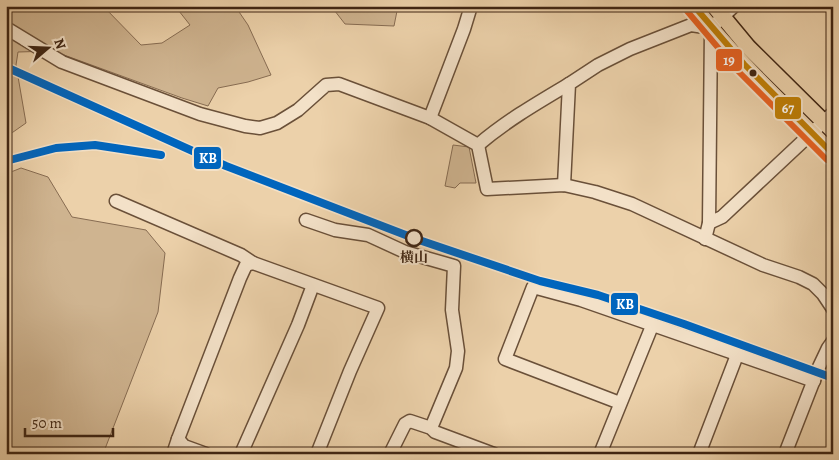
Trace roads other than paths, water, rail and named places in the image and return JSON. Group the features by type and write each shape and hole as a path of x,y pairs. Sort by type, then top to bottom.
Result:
{"main road":[{"path":"694,6 716,17 830,122"},
{"path":"716,17 762,83 833,154"}],"street":[{"path":"430,118 471,6"},
{"path":"478,145 521,112 598,65 630,49 716,17 734,6"},
{"path":"705,239 710,223 716,17"},
{"path":"6,28 62,62 200,114 245,126 260,128 277,123 298,110 320,89 333,84 339,84 430,118 478,145 487,189 564,185 595,192 632,204 705,239 813,284 823,294 833,309"},
{"path":"564,185 569,84"},
{"path":"710,223 722,217 812,132 830,122"},
{"path":"116,201 241,254 253,262 378,308 350,371 317,454"},
{"path":"306,220 335,230 368,235 405,252 454,266 452,310 458,351 456,368 432,428"},
{"path":"173,454 240,278 246,265 253,262"},
{"path":"241,454 298,325 313,285"},
{"path":"620,403 505,359 534,287 581,300 814,381"},
{"path":"600,454 652,326"},
{"path":"786,454 799,416 828,348 833,341"},
{"path":"699,454 737,355"},
{"path":"390,454 405,424 410,421 432,428 435,432 494,454"},
{"path":"178,440 184,446 206,454"}],"place":[{"name":"横山","path":"414,238"}]}
